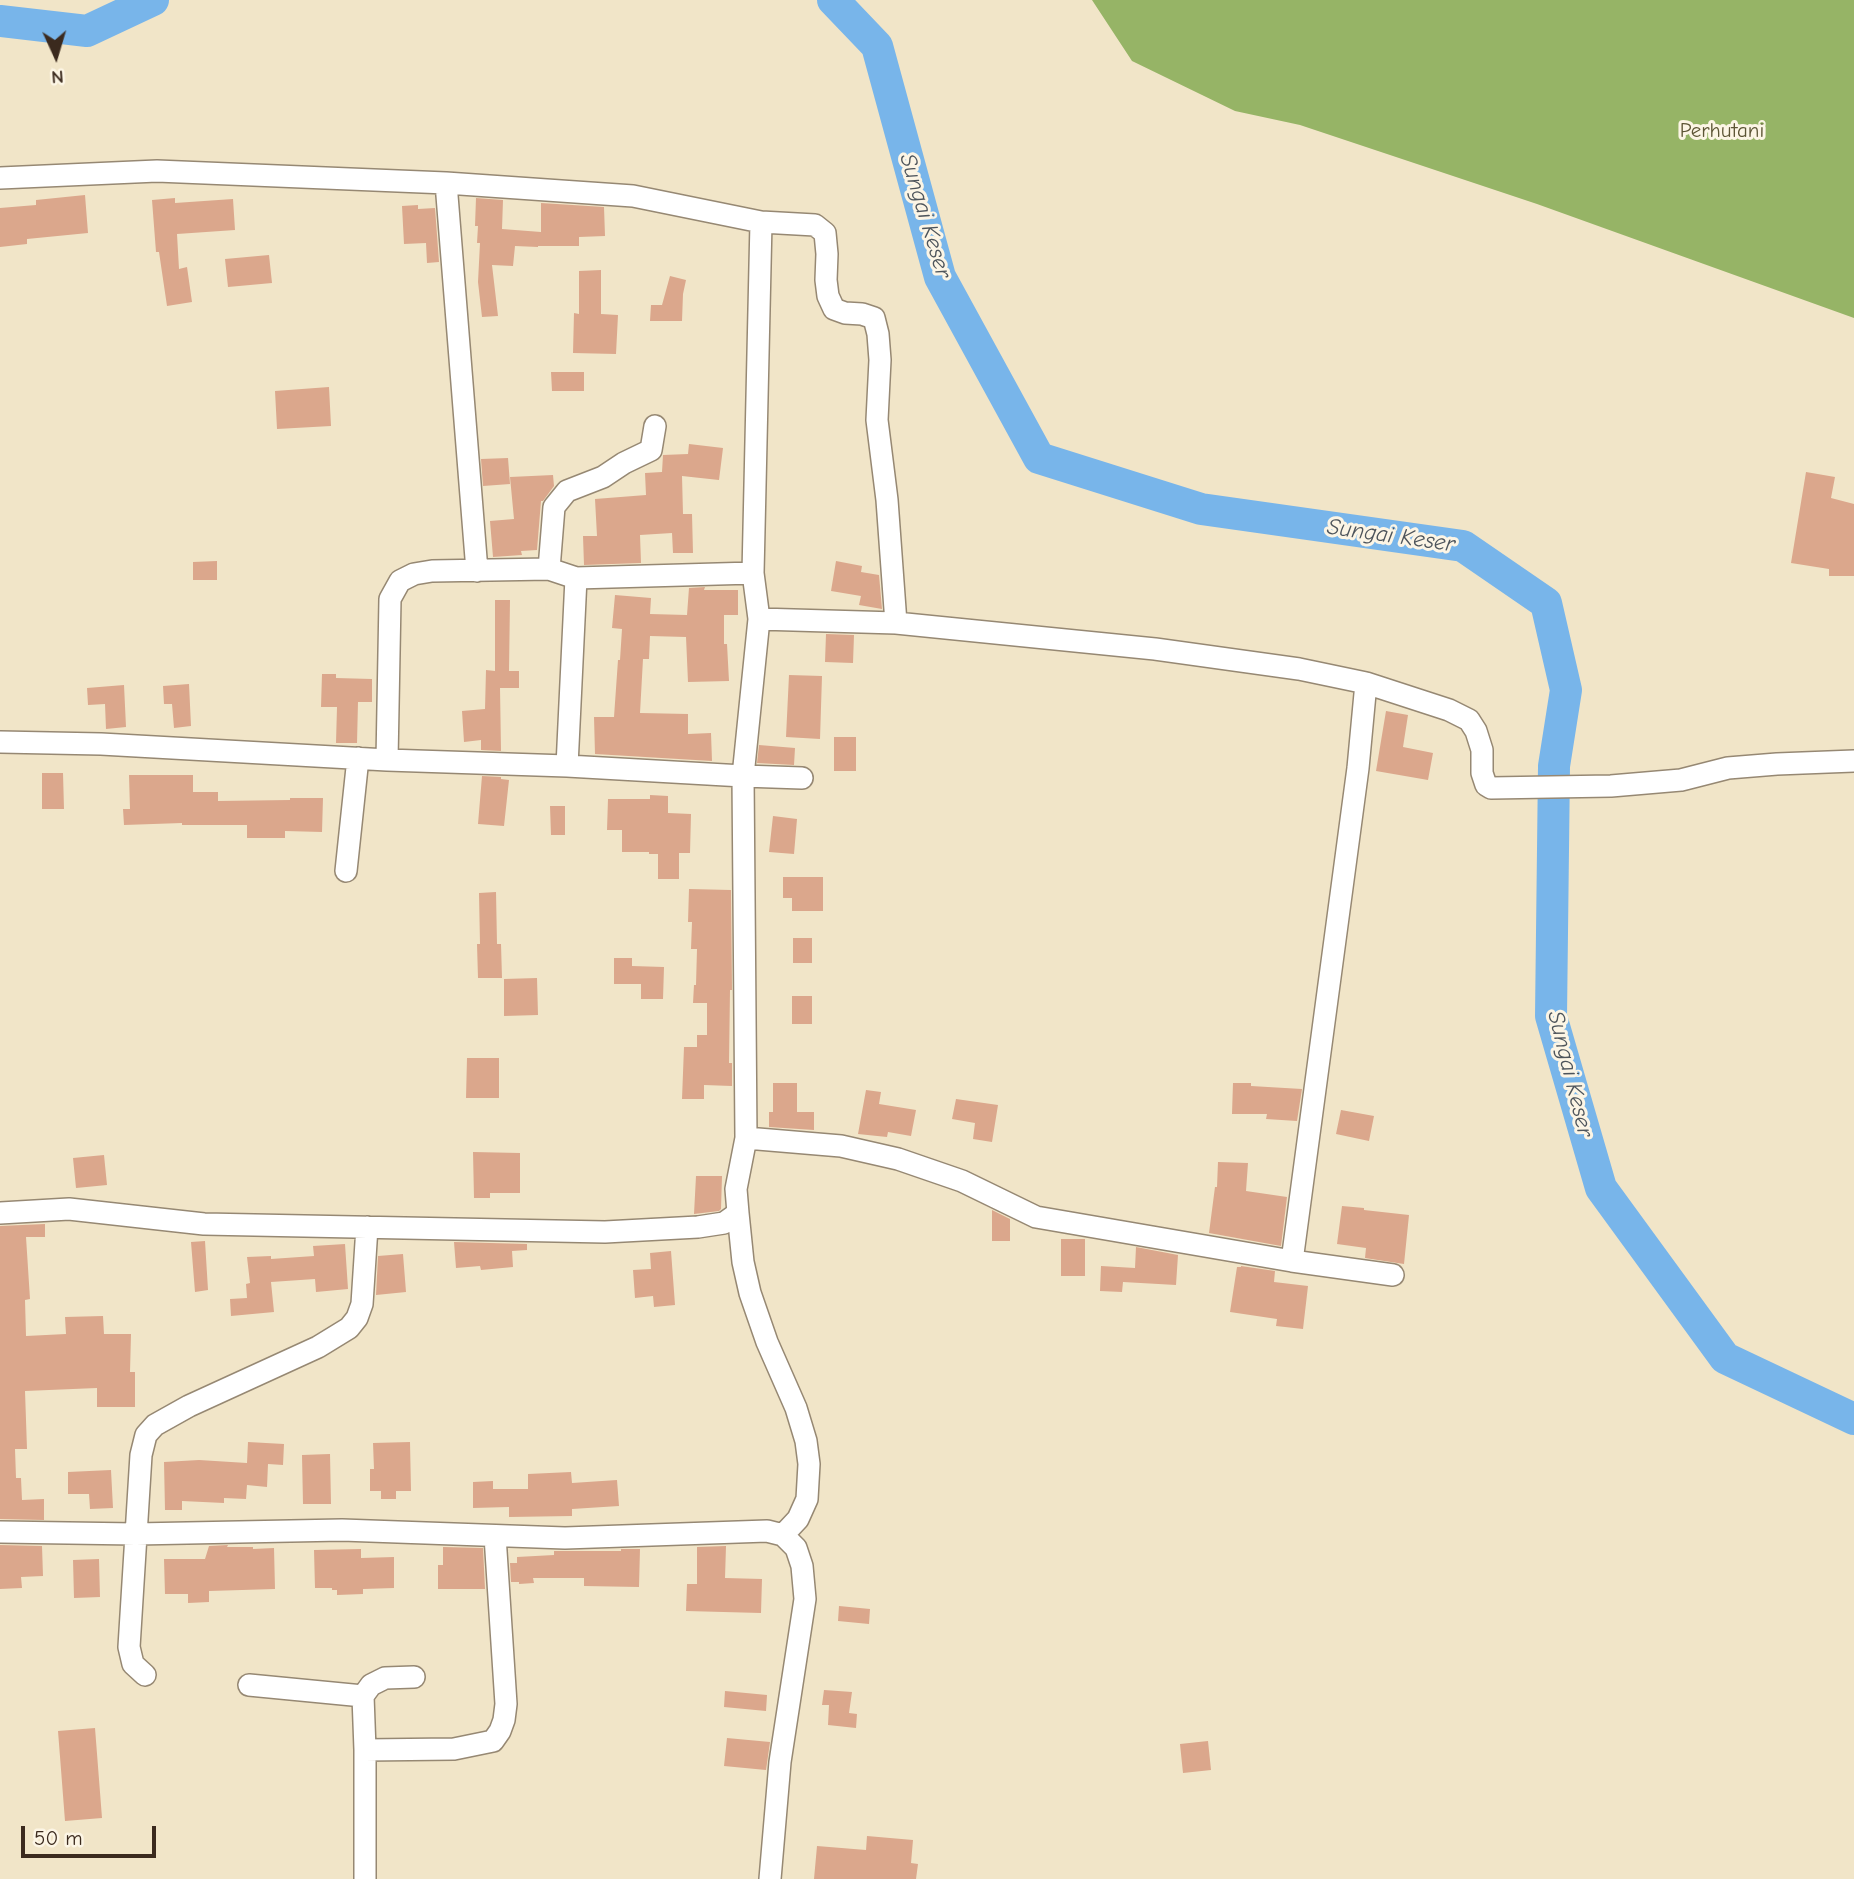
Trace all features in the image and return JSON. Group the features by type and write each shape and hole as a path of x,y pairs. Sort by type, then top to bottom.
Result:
{"street":[{"path":"0,178 157,172 446,183 633,196 761,222 815,225 825,233 826,280 828,296 834,309 874,318 878,334 880,360 877,420 887,500 896,623"},
{"path":"446,183 477,571"},
{"path":"761,222 753,573 760,619 743,776 746,1138 736,1189 743,1262 750,1293 766,1342 796,1408 806,1441 809,1464 807,1499 798,1518 783,1535"},
{"path":"549,569 554,508 567,491 603,477 651,450 655,426"},
{"path":"387,760 390,599 400,581 414,574 432,571 549,569 576,578 753,573"},
{"path":"567,766 576,578"},
{"path":"760,619 896,623 1155,649 1299,668 1366,683 1449,710 1469,720 1476,730 1482,750 1482,772 1486,785 1491,788 1611,786 1681,780 1728,768 1854,761"},
{"path":"1292,1261 1356,782 1366,683"},
{"path":"0,742 101,744 387,760 802,778"},
{"path":"346,871 358,758"},
{"path":"746,1138 841,1146 898,1158 962,1181 1036,1217 1292,1261 1393,1275"},
{"path":"0,1213 69,1209 204,1224 605,1232 698,1227 724,1223 738,1213"},
{"path":"145,1675 133,1664 129,1647 141,1455 146,1435 155,1425 190,1406 318,1347 349,1328 362,1304 367,1227"},
{"path":"0,1532 136,1534 342,1530 565,1538 767,1531 783,1535 796,1548 802,1566 805,1599 780,1762 770,1879"},
{"path":"365,1750 454,1749 493,1741 500,1731 506,1704 495,1536"},
{"path":"365,1879 363,1696 371,1685 385,1678 414,1677"},
{"path":"249,1685 363,1696"}],"green space":[{"name":"Perhutani","path":"1092,0 1854,0 1854,318 1537,204 1300,125 1235,111 1132,61"}],"building":[{"path":"85,195 88,233 27,239 27,244 0,247 0,208 36,205 36,200"},
{"path":"175,198 175,203 233,199 235,230 177,234 179,269 187,267 192,302 167,306 159,252 156,252 152,200"},
{"path":"476,198 503,200 502,229 541,232 541,203 604,207 605,236 579,237 579,246 515,246 513,266 492,265 498,316 482,317 478,282 480,243 477,243 478,226 475,226"},
{"path":"418,205 418,209 435,208 439,262 427,263 426,243 404,244 402,206"},
{"path":"269,255 272,283 228,287 225,259"},
{"path":"601,270 601,314 618,315 616,354 573,353 574,313 579,314 579,271"},
{"path":"670,276 686,280 682,321 650,321 651,305 662,305"},
{"path":"551,372 584,372 584,391 552,391"},
{"path":"329,387 331,426 277,429 275,391"},
{"path":"689,444 723,448 719,480 682,476 683,514 692,514 693,553 673,553 672,533 640,535 641,563 584,565 583,536 597,536 595,499 646,495 645,473 662,472 663,455 688,454"},
{"path":"508,458 510,484 483,486 481,459"},
{"path":"1806,472 1835,477 1831,498 1854,504 1854,576 1829,576 1829,569 1791,563"},
{"path":"553,475 554,486 541,501 537,550 521,551 522,555 493,557 490,521 514,519 510,477"},
{"path":"217,561 217,580 193,580 193,562"},
{"path":"836,561 862,566 861,572 879,575 882,609 859,605 861,596 831,591"},
{"path":"705,587 704,590 738,590 738,615 724,615 724,644 727,644 729,681 688,682 686,637 650,636 649,659 643,659 640,713 688,714 688,734 711,733 712,761 595,754 594,717 614,717 622,629 612,628 615,595 651,598 650,614 687,615 689,588"},
{"path":"495,600 510,600 509,671 519,671 519,688 500,688 501,751 481,750 481,740 464,742 462,711 485,709 486,670 495,671"},
{"path":"826,634 854,635 853,663 825,662"},
{"path":"322,674 336,674 336,678 372,679 372,702 358,702 357,743 336,743 337,707 321,707"},
{"path":"789,675 822,676 820,739 786,737"},
{"path":"189,684 191,726 174,728 172,704 164,704 163,686"},
{"path":"124,685 126,727 106,729 105,704 88,705 87,688"},
{"path":"1386,711 1408,715 1403,747 1433,753 1428,780 1376,771"},
{"path":"834,737 856,737 856,771 834,771"},
{"path":"759,745 795,748 794,765 757,763"},
{"path":"42,773 63,773 64,809 42,809"},
{"path":"129,775 193,775 193,792 218,792 218,801 323,798 322,832 285,831 285,838 247,838 247,825 124,825 123,809 130,809"},
{"path":"482,776 509,780 504,826 478,824"},
{"path":"650,795 668,796 668,813 691,814 690,853 679,853 679,879 658,879 658,854 622,852 622,830 607,830 608,799 650,799"},
{"path":"550,806 565,806 565,835 551,835"},
{"path":"773,816 797,819 794,854 769,852"},
{"path":"783,877 823,877 823,911 792,911 792,898 783,898"},
{"path":"689,889 731,890 732,990 729,1063 732,1063 732,1086 704,1085 704,1099 682,1099 684,1047 697,1047 697,1035 707,1035 707,1003 693,1003 697,949 691,949"},
{"path":"496,892 497,944 501,944 502,978 478,978 479,893"},
{"path":"793,938 812,938 812,963 793,963"},
{"path":"614,958 632,958 632,966 664,967 663,999 641,999 641,984 614,984"},
{"path":"537,978 538,1015 504,1016 504,979"},
{"path":"792,996 812,996 812,1024 792,1024"},
{"path":"467,1058 499,1058 499,1098 466,1098"},
{"path":"773,1083 797,1083 797,1112 814,1112 814,1130 769,1127 769,1112 773,1112"},
{"path":"1233,1083 1302,1089 1297,1121 1266,1119 1267,1114 1232,1114"},
{"path":"866,1090 881,1092 879,1104 916,1110 911,1136 888,1132 887,1137 858,1134"},
{"path":"956,1099 998,1105 992,1142 973,1139 975,1123 952,1119"},
{"path":"1341,1110 1374,1116 1369,1141 1336,1134"},
{"path":"473,1152 520,1153 520,1193 490,1193 490,1198 474,1198"},
{"path":"104,1155 107,1185 76,1188 73,1158"},
{"path":"1218,1162 1248,1163 1246,1191 1287,1197 1281,1246 1209,1233 1217,1187"},
{"path":"696,1176 722,1176 719,1211 694,1214"},
{"path":"1342,1206 1409,1215 1404,1264 1365,1258 1366,1248 1337,1244"},
{"path":"992,1210 1010,1219 1010,1241 992,1241"},
{"path":"45,1224 45,1237 26,1237 30,1299 25,1300 26,1336 66,1334 65,1317 103,1316 104,1334 131,1334 130,1372 135,1372 135,1407 97,1407 97,1388 25,1391 27,1449 15,1449 16,1478 21,1478 22,1500 44,1499 44,1520 0,1519 0,1226"},
{"path":"1061,1239 1085,1239 1085,1276 1061,1276"},
{"path":"205,1241 208,1290 195,1292 191,1242"},
{"path":"454,1242 527,1244 527,1250 512,1251 513,1267 481,1270 480,1266 456,1268"},
{"path":"345,1244 348,1289 316,1292 315,1279 271,1282 274,1312 231,1316 230,1299 247,1298 246,1284 250,1283 247,1257 271,1256 271,1259 314,1256 313,1246"},
{"path":"1136,1247 1178,1255 1176,1285 1123,1282 1122,1292 1100,1291 1101,1266 1135,1268"},
{"path":"671,1251 675,1305 654,1307 653,1296 635,1298 633,1270 651,1269 650,1253"},
{"path":"403,1254 406,1292 376,1295 378,1256"},
{"path":"1237,1267 1275,1271 1274,1282 1308,1286 1303,1329 1276,1326 1277,1319 1230,1312"},
{"path":"248,1442 284,1444 283,1465 268,1464 267,1487 247,1485 246,1499 224,1498 224,1503 182,1501 182,1510 165,1510 164,1462 199,1460 247,1463"},
{"path":"410,1442 411,1491 396,1491 396,1499 381,1499 381,1491 370,1491 370,1469 374,1469 373,1443"},
{"path":"330,1454 331,1504 303,1504 302,1455"},
{"path":"111,1470 113,1508 90,1509 89,1494 68,1494 68,1472"},
{"path":"571,1472 572,1483 617,1480 619,1506 572,1509 572,1516 509,1517 509,1507 473,1508 473,1482 493,1481 493,1489 528,1489 528,1474"},
{"path":"0,1545 42,1546 43,1576 21,1577 22,1588 0,1589"},
{"path":"228,1545 227,1547 253,1549 274,1548 275,1589 209,1591 209,1602 188,1603 188,1594 165,1594 164,1559 205,1559 209,1546"},
{"path":"726,1546 725,1578 762,1579 761,1613 686,1611 687,1584 697,1584 697,1547"},
{"path":"443,1547 483,1548 485,1589 438,1589 438,1565 443,1565"},
{"path":"361,1549 361,1558 394,1557 394,1588 363,1589 363,1594 337,1595 337,1590 332,1588 315,1588 314,1550"},
{"path":"640,1549 639,1587 584,1586 584,1578 533,1578 534,1583 511,1582 510,1563 517,1563 517,1557 554,1555 554,1551"},
{"path":"99,1559 100,1597 74,1598 73,1560"},
{"path":"839,1606 870,1609 869,1624 838,1621"},
{"path":"824,1690 852,1692 849,1713 857,1714 856,1728 828,1725 829,1705 822,1705"},
{"path":"725,1691 767,1695 766,1711 724,1707"},
{"path":"95,1728 102,1818 65,1821 58,1731"},
{"path":"727,1738 770,1742 766,1770 724,1766"},
{"path":"1208,1741 1211,1770 1183,1773 1180,1744"},
{"path":"867,1836 913,1840 911,1863 918,1864 916,1879 814,1879 817,1846 866,1850"}],"waterway":[{"name":"Sungai Keser","path":"0,21 87,31 153,0"},
{"name":"Sungai Keser","path":"833,0 877,46 940,277 1039,458 1201,509 1463,546 1546,603 1566,690 1554,766 1551,1016 1601,1188 1725,1358 1854,1419"}]}
